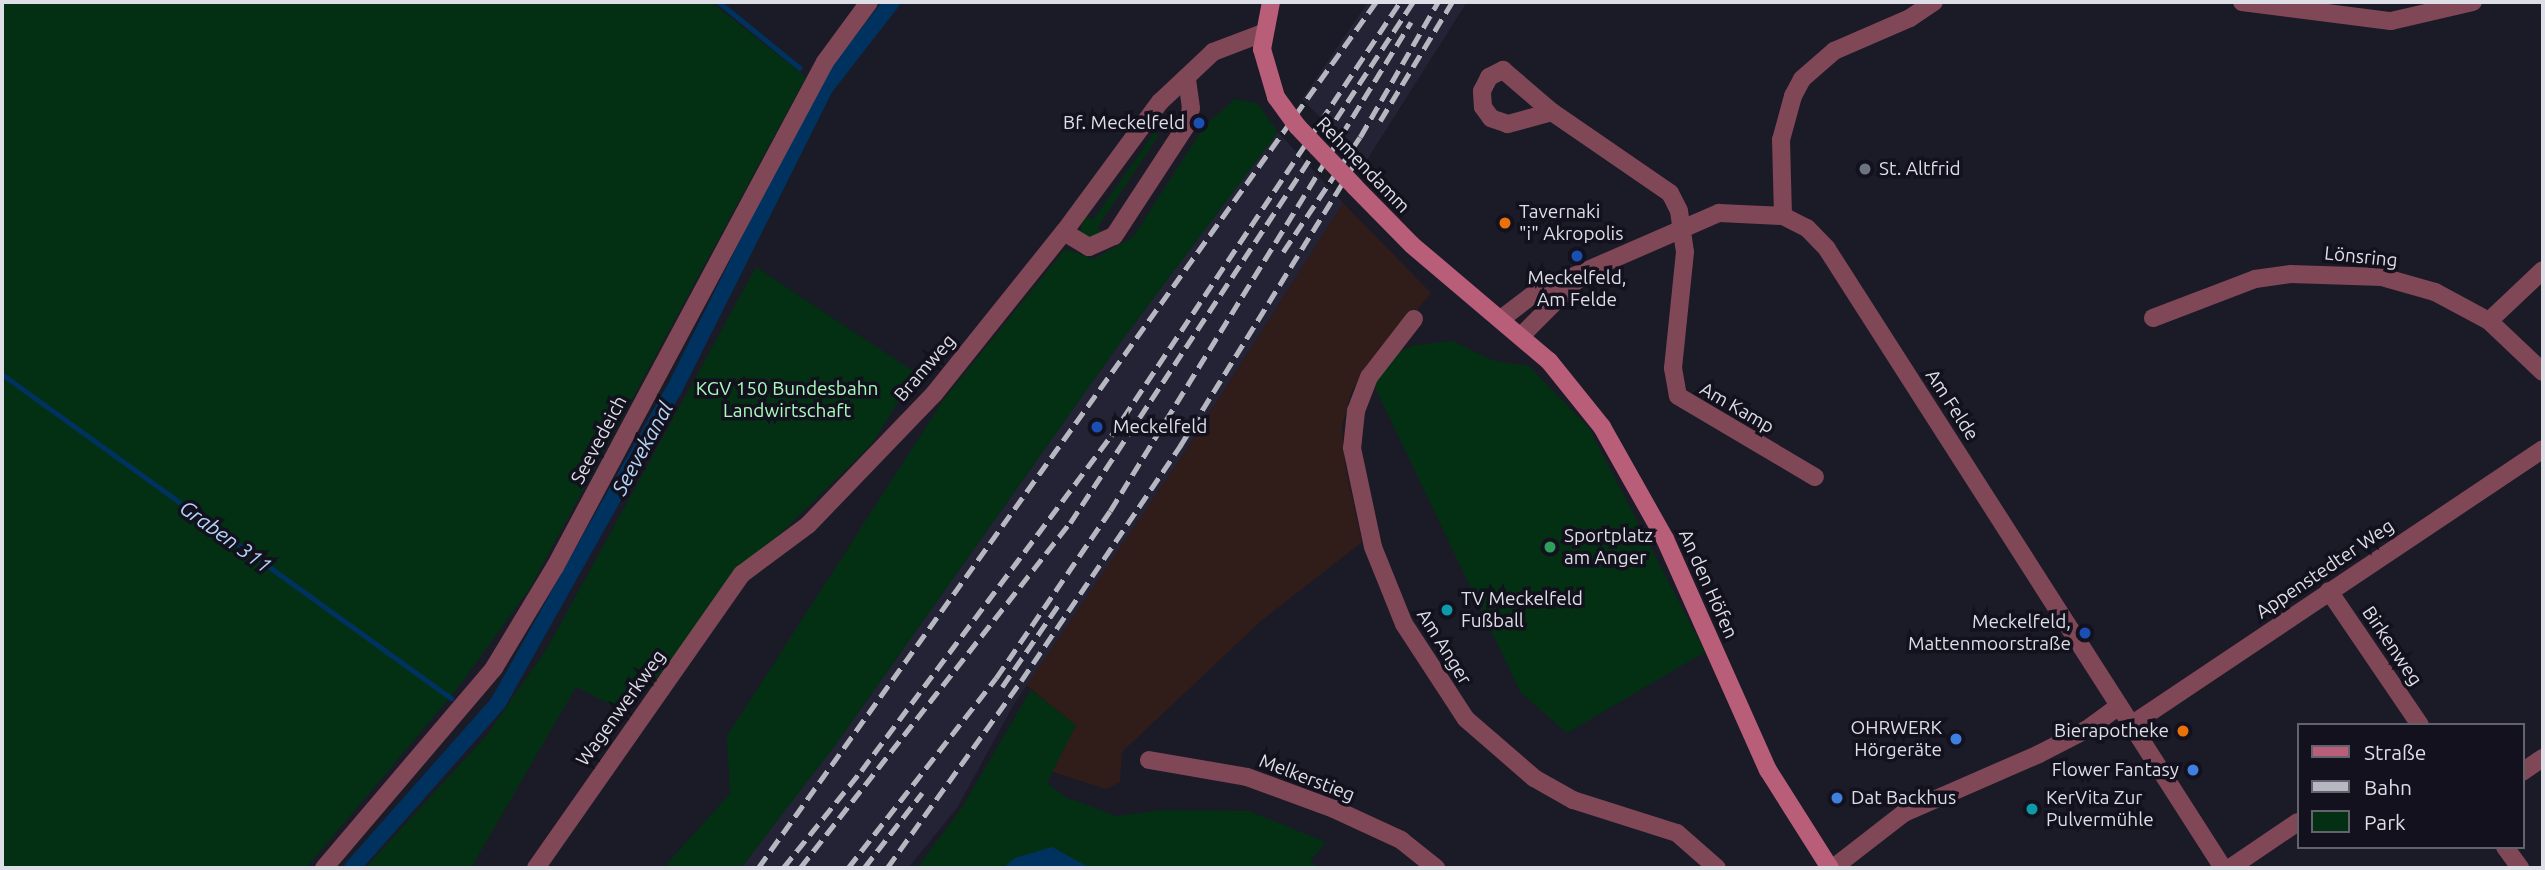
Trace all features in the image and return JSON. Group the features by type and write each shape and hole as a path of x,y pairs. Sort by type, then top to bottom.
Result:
{"street":[{"name":"Seevedeich","path":"324,868 494,667 555,567 825,62 869,2"},
{"name":"Rehmendamm","path":"1271,2 1263,33 1264,63 1276,97 1297,126 1412,245 1521,336"},
{"path":"1783,216 1781,140 1793,96 1802,79 1834,51 1910,18 1934,2"},
{"path":"2242,2 2391,21 2473,2"},
{"name":"Bramweg","path":"742,574 808,525 934,394 1064,232 1160,102 1222,47 1263,33"},
{"path":"1064,232 1089,247 1103,244 1121,228 1188,123 1191,108 1186,79"},
{"path":"1501,319 1525,299 1683,226 1670,193 1552,112"},
{"name":"Am Felde","path":"1683,226 1719,213 1783,216 1807,228 1827,249 2223,868"},
{"name":"Am Kamp","path":"1683,226 1685,251 1673,368 1678,396 1815,477"},
{"path":"2489,321 2543,270"},
{"path":"1521,336 1585,272"},
{"name":"Lönsring","path":"2153,318 2255,279 2353,273 2435,292 2489,321 2543,372"},
{"name":"Am Anger","path":"1414,319 1369,377 1356,411 1352,448 1373,547 1404,624 1466,719 1534,778 1573,800 1677,833 1717,868"},
{"name":"An den Höfen","path":"1521,336 1576,392 1626,464 1665,540 1758,751 1790,809 1831,868"},
{"name":"Appenstedter Weg","path":"2131,724 2543,449"},
{"name":"Wagenwerkweg","path":"536,868 742,574"},
{"name":"Birkenweg","path":"2329,592 2419,723"},
{"path":"1831,868 1904,813 2039,754 2086,730 2119,706"},
{"path":"2524,771 2543,758"},
{"name":"Melkerstieg","path":"1149,760 1247,777 1334,809 1401,840 1436,868"},
{"path":"2230,868 2296,823"},
{"path":"2506,849 2520,868"}],"shaded area":[{"path":"1368,2 1467,2 1365,163 1302,99"},
{"path":"1278,132 1343,203 1184,453 1014,704 957,808 908,868 741,868 836,744 1117,347"},
{"path":"1343,203 1431,293 1352,390 1342,426 1345,465 1362,542 1261,621 1122,752 1120,782 1106,789 1050,771 1076,725 1026,685 1184,453"}],"green space":[{"path":"2,2 711,2 806,77 530,588 457,689 306,868 2,868"},
{"path":"1235,99 1258,104 1278,132 1117,347 836,744 741,868 663,868 730,794 727,736 944,399 1065,249 1094,259 1133,237 1205,125"},
{"path":"1155,132 1159,135 1097,228 1105,233 1091,239 1080,232 1085,215 1093,220"},
{"name":"KGV 150 Bundesbahn Landwirtschaft","path":"756,267 916,373 872,444 778,536 627,713 576,687 471,868 365,868 487,735 549,645"},
{"name":"Sportplatz am Anger","path":"1453,341 1494,361 1529,366 1589,428 1705,652 1567,733 1521,693 1373,383 1394,354 1415,345"},
{"path":"1031,690 1076,725 1047,783 1065,797 1117,816 1163,810 1249,811 1326,842 1310,861 1319,868 917,868 961,809"}],"water":[{"path":"1052,847 1090,868 1003,868 1015,858"}],"waterway":[{"path":"719,2 800,68"},
{"name":"Seevekanal","path":"352,868 498,703 674,390 825,88 892,2"},
{"name":"Graben 311","path":"2,374 451,698"}],"railway":[{"path":"758,868 1376,2"},
{"path":"783,868 861,771 1111,436 1400,2"},
{"path":"800,868 1070,523 1413,2"},
{"path":"1283,252 1360,137 1438,2"},
{"path":"1380,121 1452,2"},
{"path":"848,868 996,678 1110,511 1411,22"},
{"path":"887,868 1021,681 1180,446 1353,166"},
{"path":"1002,687 1059,604"},
{"path":"864,868 922,793"}],"place":[{"name":"Bf. Meckelfeld","path":"1199,123"},
{"name":"St. Altfrid","path":"1865,169"},
{"name":"Tavernaki \"i\" Akropolis","path":"1505,223"},
{"name":"Meckelfeld, Am Felde","path":"1577,256"},
{"name":"Meckelfeld","path":"1097,427"},
{"name":"Sportplatz am Anger","path":"1550,547"},
{"name":"TV Meckelfeld Fußball","path":"1447,610"},
{"name":"Meckelfeld, Mattenmoorstraße","path":"2085,633"},
{"name":"Bierapotheke","path":"2183,731"},
{"name":"OHRWERK Hörgeräte","path":"1956,739"},
{"name":"Flower Fantasy","path":"2193,770"},
{"name":"Dat Backhus","path":"1837,798"},
{"name":"KerVita Zur Pulvermühle","path":"2032,809"}]}
